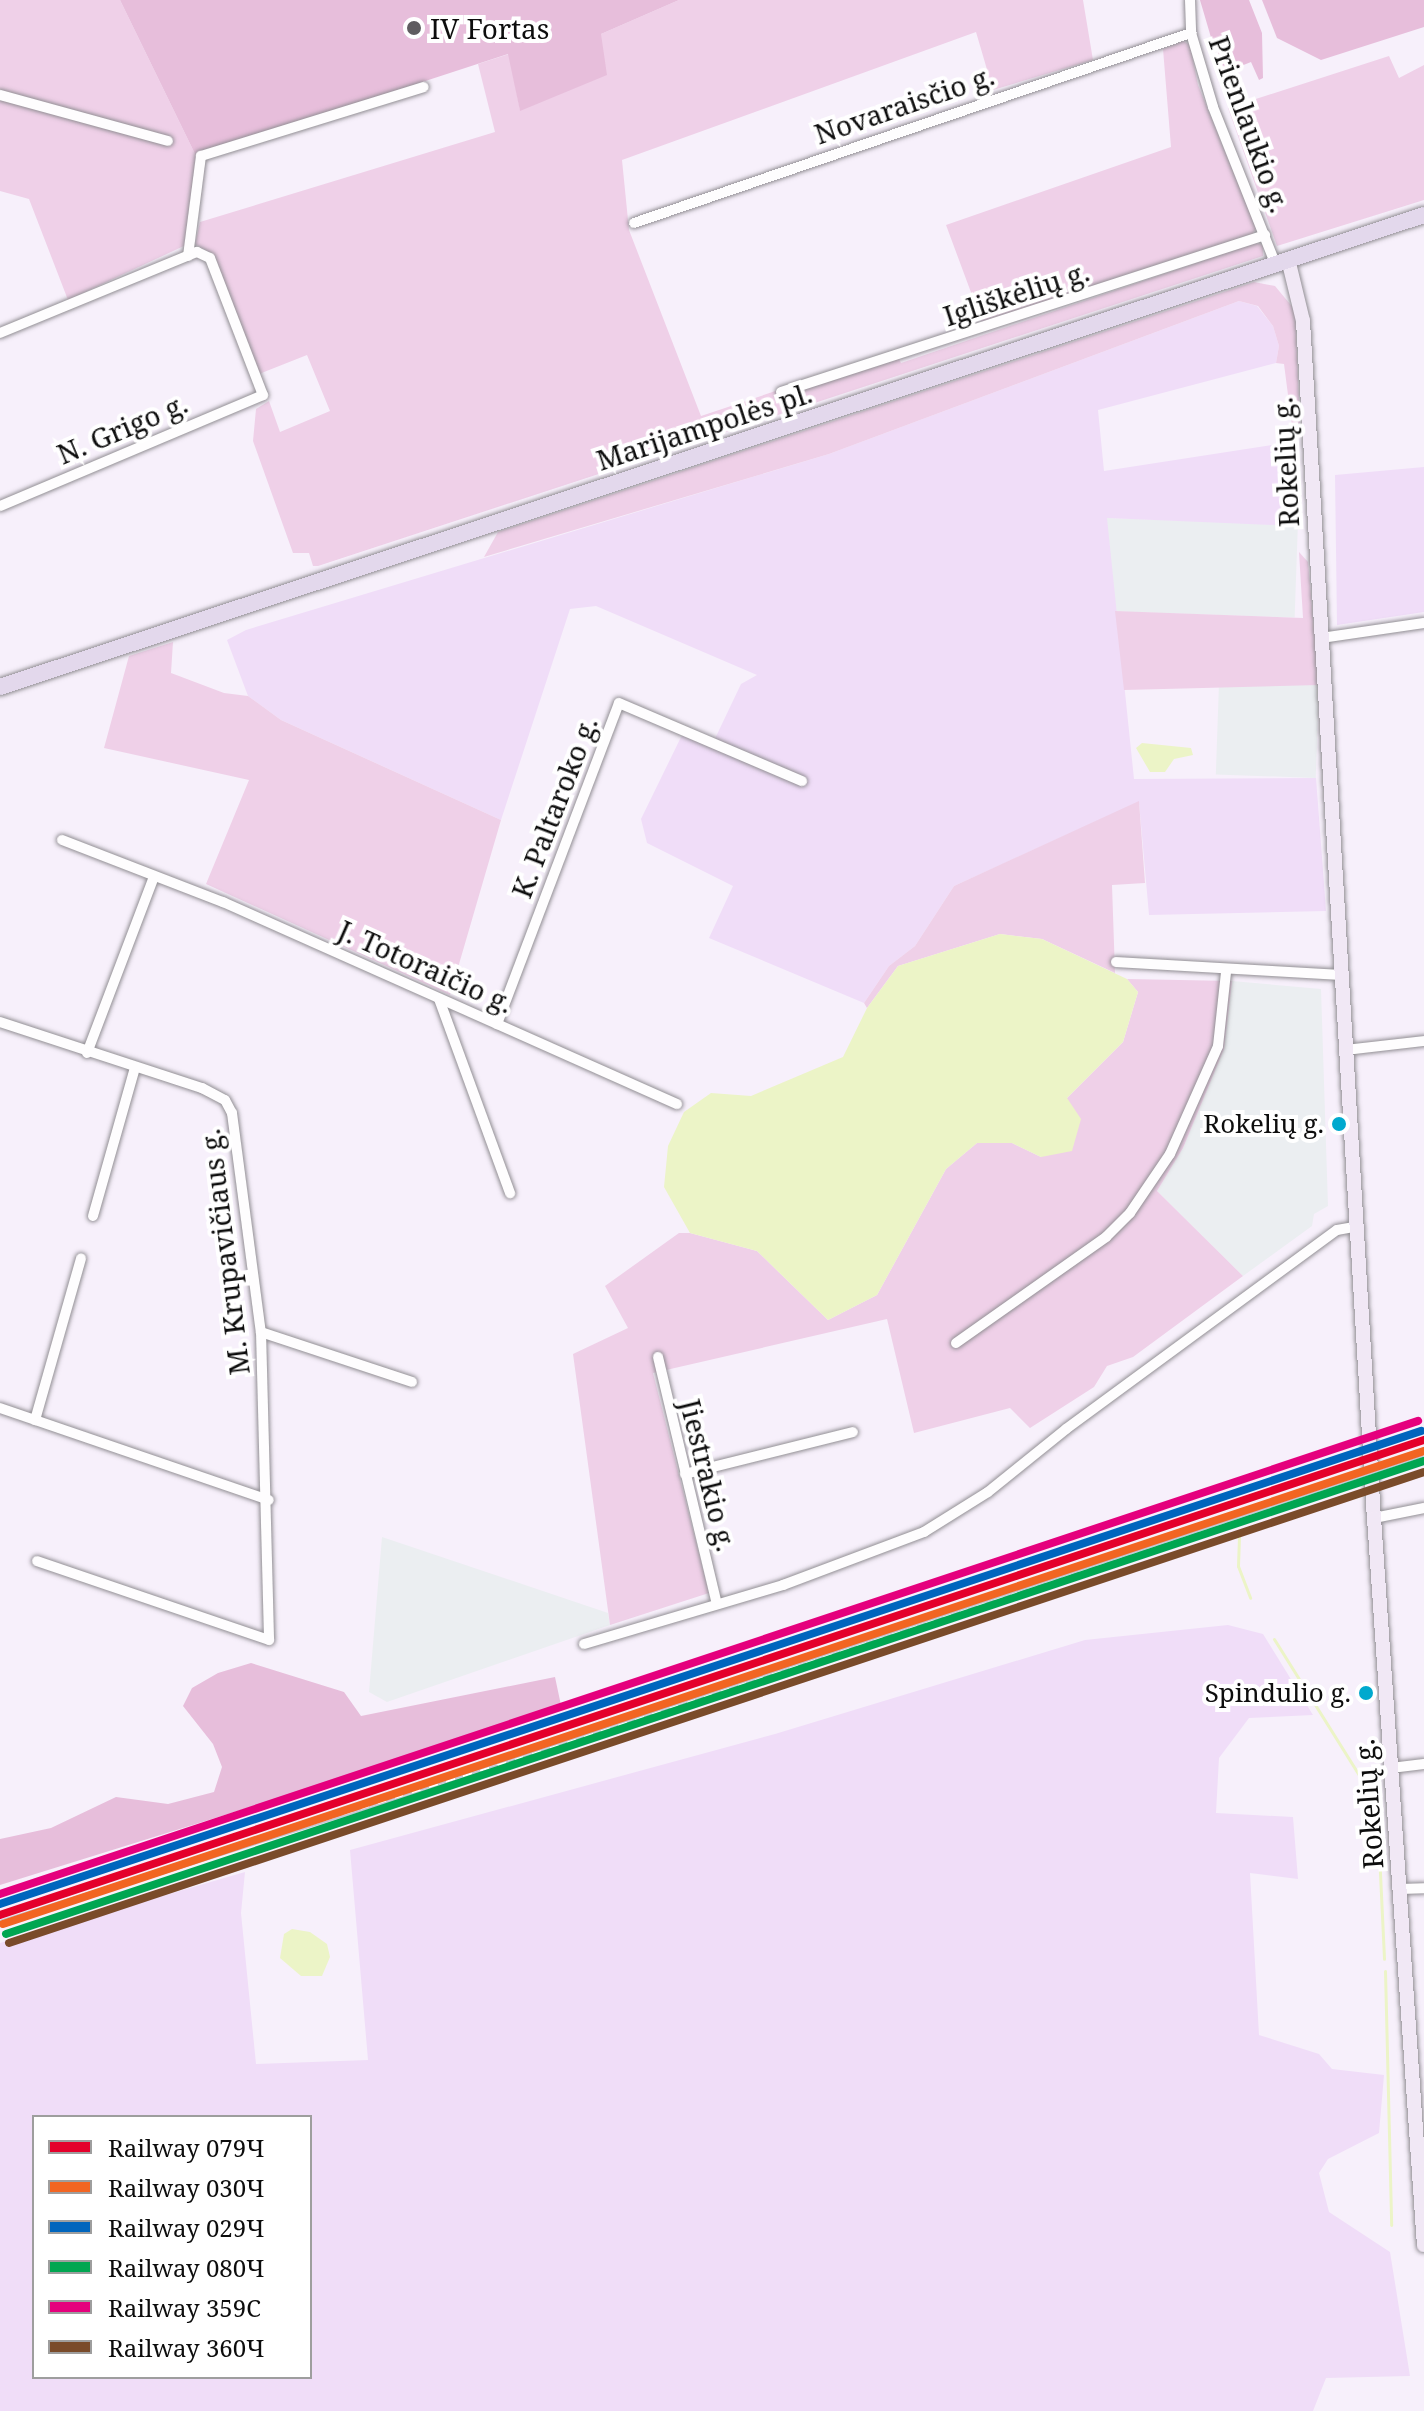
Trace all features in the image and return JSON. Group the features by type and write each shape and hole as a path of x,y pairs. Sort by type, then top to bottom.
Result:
{"main road":[{"name":"Marijampolės pl.","path":"0,687 1424,215"},
{"name":"Rokelių g.","path":"1282,261 1303,321 1374,1518 1400,1889 1418,2059 1424,2245"}],"street":[{"name":"Prienlaukio g.","path":"1190,0 1191,33 1213,107 1265,235 1282,261"},
{"name":"Novaraisčio g.","path":"634,223 1191,33"},
{"path":"0,333 192,254 201,156 424,87"},
{"path":"0,95 168,141"},
{"name":"Igliškėlių g.","path":"781,392 1265,235"},
{"name":"N. Grigo g.","path":"0,506 263,395 210,258 192,254"},
{"path":"1321,638 1424,623"},
{"name":"K. Paltaroko g.","path":"497,1024 619,703 802,781"},
{"name":"J. Totoraičio g.","path":"62,840 439,999 677,1104"},
{"path":"87,1053 154,877"},
{"path":"1116,962 1226,972 1341,975"},
{"path":"956,1343 1106,1237 1130,1213 1170,1154 1218,1046 1226,972"},
{"path":"439,999 510,1193"},
{"name":"M. Krupavičiaus g.","path":"0,1022 87,1053 202,1088 225,1100 232,1113 261,1332 269,1500 269,1640 37,1561"},
{"path":"1346,1050 1424,1041"},
{"path":"93,1216 135,1068"},
{"path":"584,1644 717,1604 924,1532 988,1492 1066,1429 1337,1230 1359,1226"},
{"path":"35,1420 81,1258"},
{"path":"261,1332 412,1382"},
{"name":"Jiestrakio g.","path":"658,1357 717,1604"},
{"path":"0,1408 269,1500"},
{"path":"685,1474 853,1432"},
{"path":"1374,1518 1424,1508"},
{"path":"1391,1768 1424,1764"},
{"path":"1400,1889 1424,1888"}],"shaded area":[{"path":"0,0 120,0 196,156 186,245 68,300 29,199 0,191"},
{"path":"120,0 679,0 601,34 607,75 520,111 508,54 196,156"},
{"path":"679,0 1083,0 1093,60 993,90 976,32 622,160 629,230 701,416 895,351 901,363 1255,243 1263,245 1263,256 318,566 313,566 309,553 293,553 253,441 256,409 269,401 280,432 330,411 307,355 259,374 214,255 195,244 200,222 495,132 478,64 509,54 520,110 601,34"},
{"path":"1200,0 1249,0 1262,33 1263,78 1259,80 1251,62 1236,68 1240,87 1227,92"},
{"path":"1262,0 1424,0 1424,27 1321,60 1277,38"},
{"path":"1183,41 1190,45 1198,85 1256,228 1252,235 982,322 946,225 1171,147 1163,49"},
{"path":"1389,56 1399,78 1424,65 1424,200 1277,246 1228,108"},
{"path":"1254,282 1275,286 1295,310 1300,423 1292,426 1284,364 1276,363 1279,346 1273,326 1258,306 1239,301 829,454 484,557 498,532"},
{"path":"1239,301 1257,306 1273,326 1279,346 1276,363 1098,410 1104,471 1291,442 1298,526 1107,518 1134,779 1316,778 1326,911 1149,915 1139,802 954,886 915,946 889,966 864,1003 709,938 733,886 647,843 641,819 682,735 711,747 741,684 757,675 596,606 570,609 501,820 281,720 248,696 227,640 246,630 829,454"},
{"path":"1424,467 1424,612 1337,625 1335,475"},
{"path":"1107,518 1298,525 1295,618 1104,611"},
{"path":"1299,552 1308,562 1319,685 1124,690 1115,611 1303,618"},
{"path":"173,642 171,673 224,693 248,696 281,720 501,820 450,995 206,884 249,780 104,748 129,656"},
{"path":"1219,682 1319,685 1316,778 1216,774"},
{"path":"1142,743 1191,748 1193,755 1174,759 1165,772 1150,772 1136,748"},
{"path":"1139,801 1145,883 1112,885 1115,973 1042,939 1000,934 898,966 867,1008 864,1003 889,966 915,946 954,886"},
{"path":"1000,934 1042,939 1127,979 1138,992 1123,1042 1067,1098 1081,1119 1072,1151 1041,1157 1012,1143 977,1143 946,1169 877,1295 828,1320 757,1251 690,1233 664,1187 668,1146 684,1112 711,1093 751,1096 843,1057 867,1008 898,966"},
{"path":"1127,979 1232,981 1224,1049 1183,1148 1157,1191 1243,1276 1133,1357 1107,1366 1094,1387 1030,1428 1010,1408 914,1433 887,1319 653,1373 709,1593 610,1625 573,1354 628,1328 605,1286 679,1233 690,1233 757,1251 828,1320 877,1295 946,1169 977,1143 1012,1143 1041,1157 1067,1098 1123,1042 1138,992"},
{"path":"1232,981 1321,989 1328,1206 1314,1214 1312,1226 1243,1276 1157,1191 1183,1148 1224,1049"},
{"path":"382,1537 608,1613 610,1625 387,1702 369,1692"},
{"path":"1228,1625 1263,1634 1313,1715 1249,1718 1219,1758 1216,1813 1293,1817 1298,1879 1250,1873 1259,2035 1319,2054 1332,2069 1384,2075 1379,2133 1328,2159 1319,2173 1329,2212 1390,2252 1410,2376 1326,2378 1313,2411 0,2411 0,1943 245,1872 241,1913 256,2064 368,2060 350,1850 775,1734 1085,1640"},
{"path":"251,1663 344,1692 361,1716 555,1677 562,1710 0,1885 0,1839 51,1828 116,1797 168,1804 214,1792 222,1767 213,1744 183,1706 192,1688 218,1673"},
{"path":"292,1929 310,1932 327,1944 330,1957 322,1976 301,1976 280,1958 284,1934"}],"waterway":[{"path":"1239,1537 1238,1566 1250,1598"},
{"path":"1274,1639 1366,1786"},
{"path":"1371,1793 1378,1831 1384,1959"},
{"path":"1385,1971 1391,2225"}],"railway":[{"path":"0,1923 533,1754 1424,1458"}],"rail line":[{"name":"359С","path":"0,1894 1418,1421"},
{"name":"029Ч","path":"0,1904 1421,1431"},
{"name":"079Ч","path":"0,1915 1424,1440"},
{"name":"030Ч","path":"3,1924 1424,1451"},
{"name":"080Ч","path":"6,1934 1424,1461"},
{"name":"360Ч","path":"9,1943 1424,1472"}],"place":[{"name":"IV Fortas","path":"414,28"},
{"name":"Rokelių g.","path":"1339,1124"},
{"name":"Spindulio g.","path":"1366,1693"}]}
